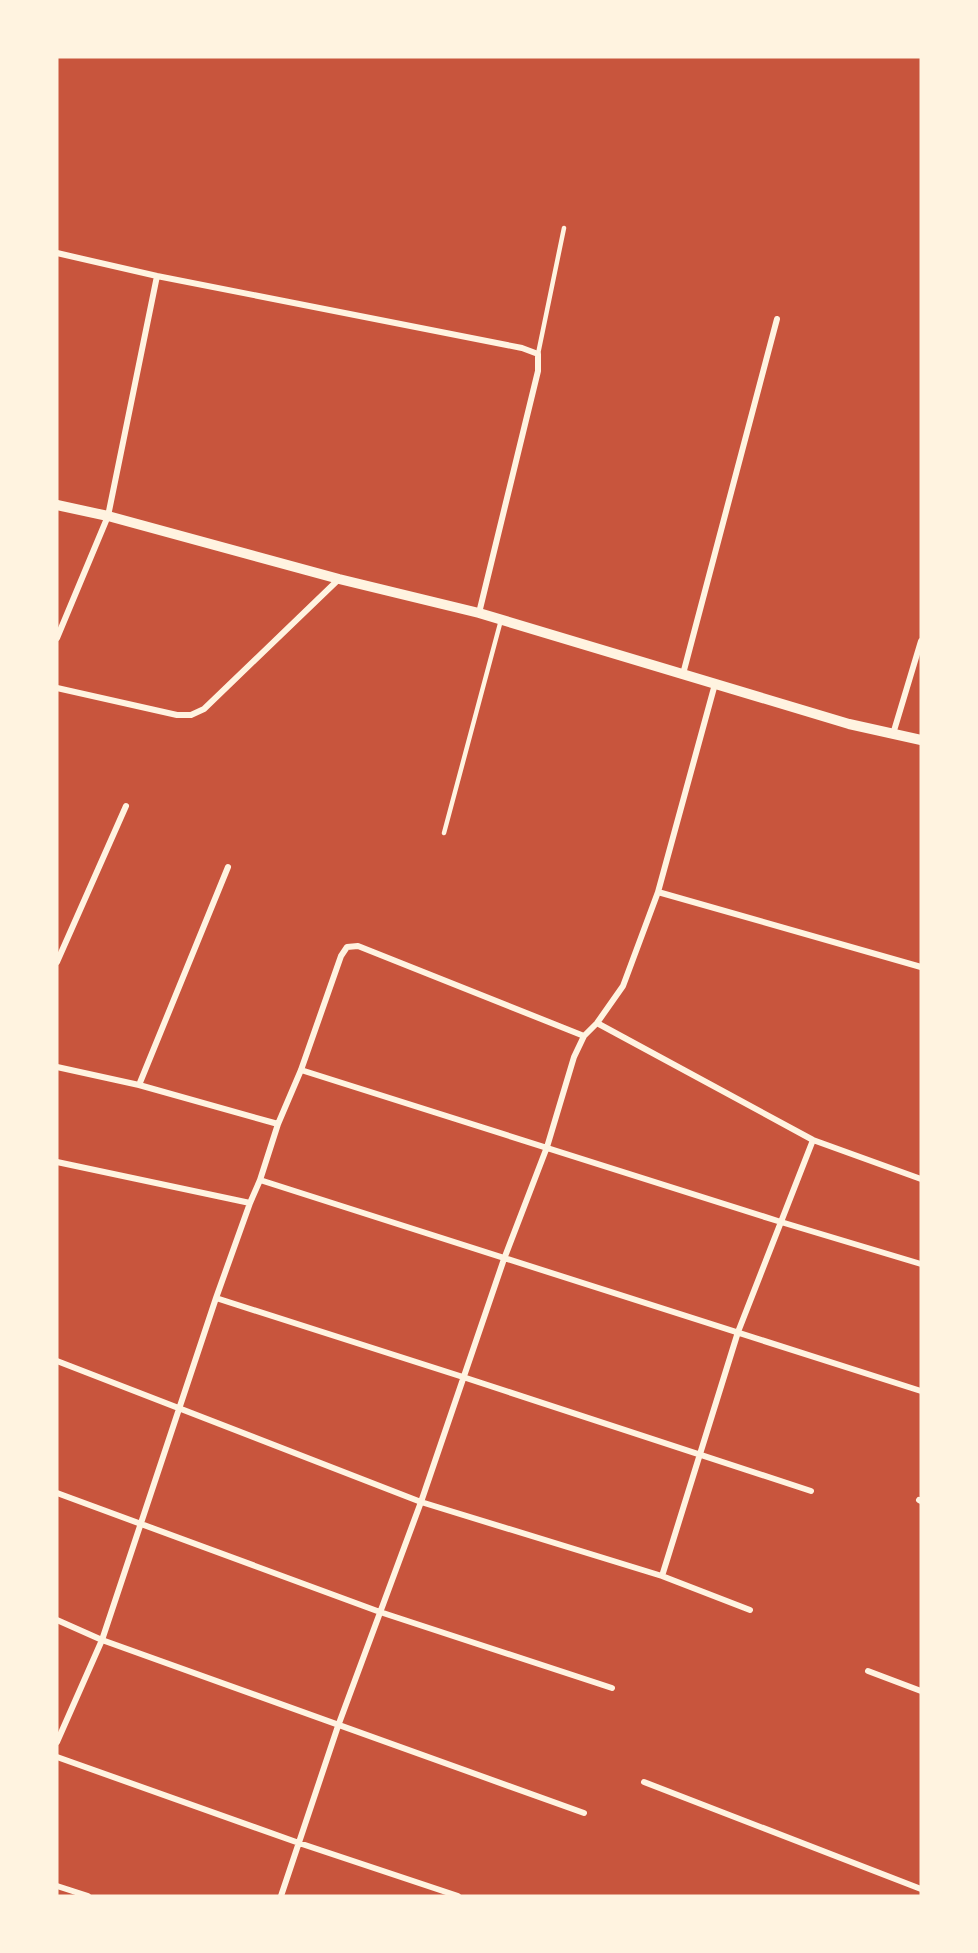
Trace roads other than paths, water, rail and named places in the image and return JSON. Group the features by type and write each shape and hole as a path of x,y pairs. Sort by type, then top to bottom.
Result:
{"street":[{"path":"57,253 157,276 522,348 538,354 538,371 479,614"},
{"path":"57,638 108,516 157,276"},
{"path":"683,674 777,320"},
{"path":"57,505 108,516 339,579 479,614 849,724 921,740"},
{"path":"57,688 177,715 191,715 204,709 339,579"},
{"path":"893,734 921,641"},
{"path":"282,1896 338,1726 421,1502 504,1259 547,1147 574,1057 584,1036 597,1023 623,986 658,892 715,684"},
{"path":"57,962 126,806"},
{"path":"139,1085 228,867"},
{"path":"658,892 921,967"},
{"path":"57,1742 102,1640 216,1298 341,956 347,947 358,946 584,1036"},
{"path":"597,1023 813,1140 921,1179"},
{"path":"57,1067 139,1085 279,1124"},
{"path":"301,1070 921,1264"},
{"path":"662,1576 738,1332 813,1140"},
{"path":"57,1162 250,1203"},
{"path":"260,1180 921,1391"},
{"path":"216,1298 811,1491"},
{"path":"57,1361 421,1502 662,1576 750,1610"},
{"path":"57,1493 380,1611 612,1688"},
{"path":"57,1620 102,1640 584,1813"},
{"path":"868,1671 921,1691"},
{"path":"57,1757 458,1896"},
{"path":"644,1782 921,1889"},
{"path":"57,1886 88,1896"}],"lane":[{"path":"538,354 564,228"},
{"path":"444,833 501,620"}]}
